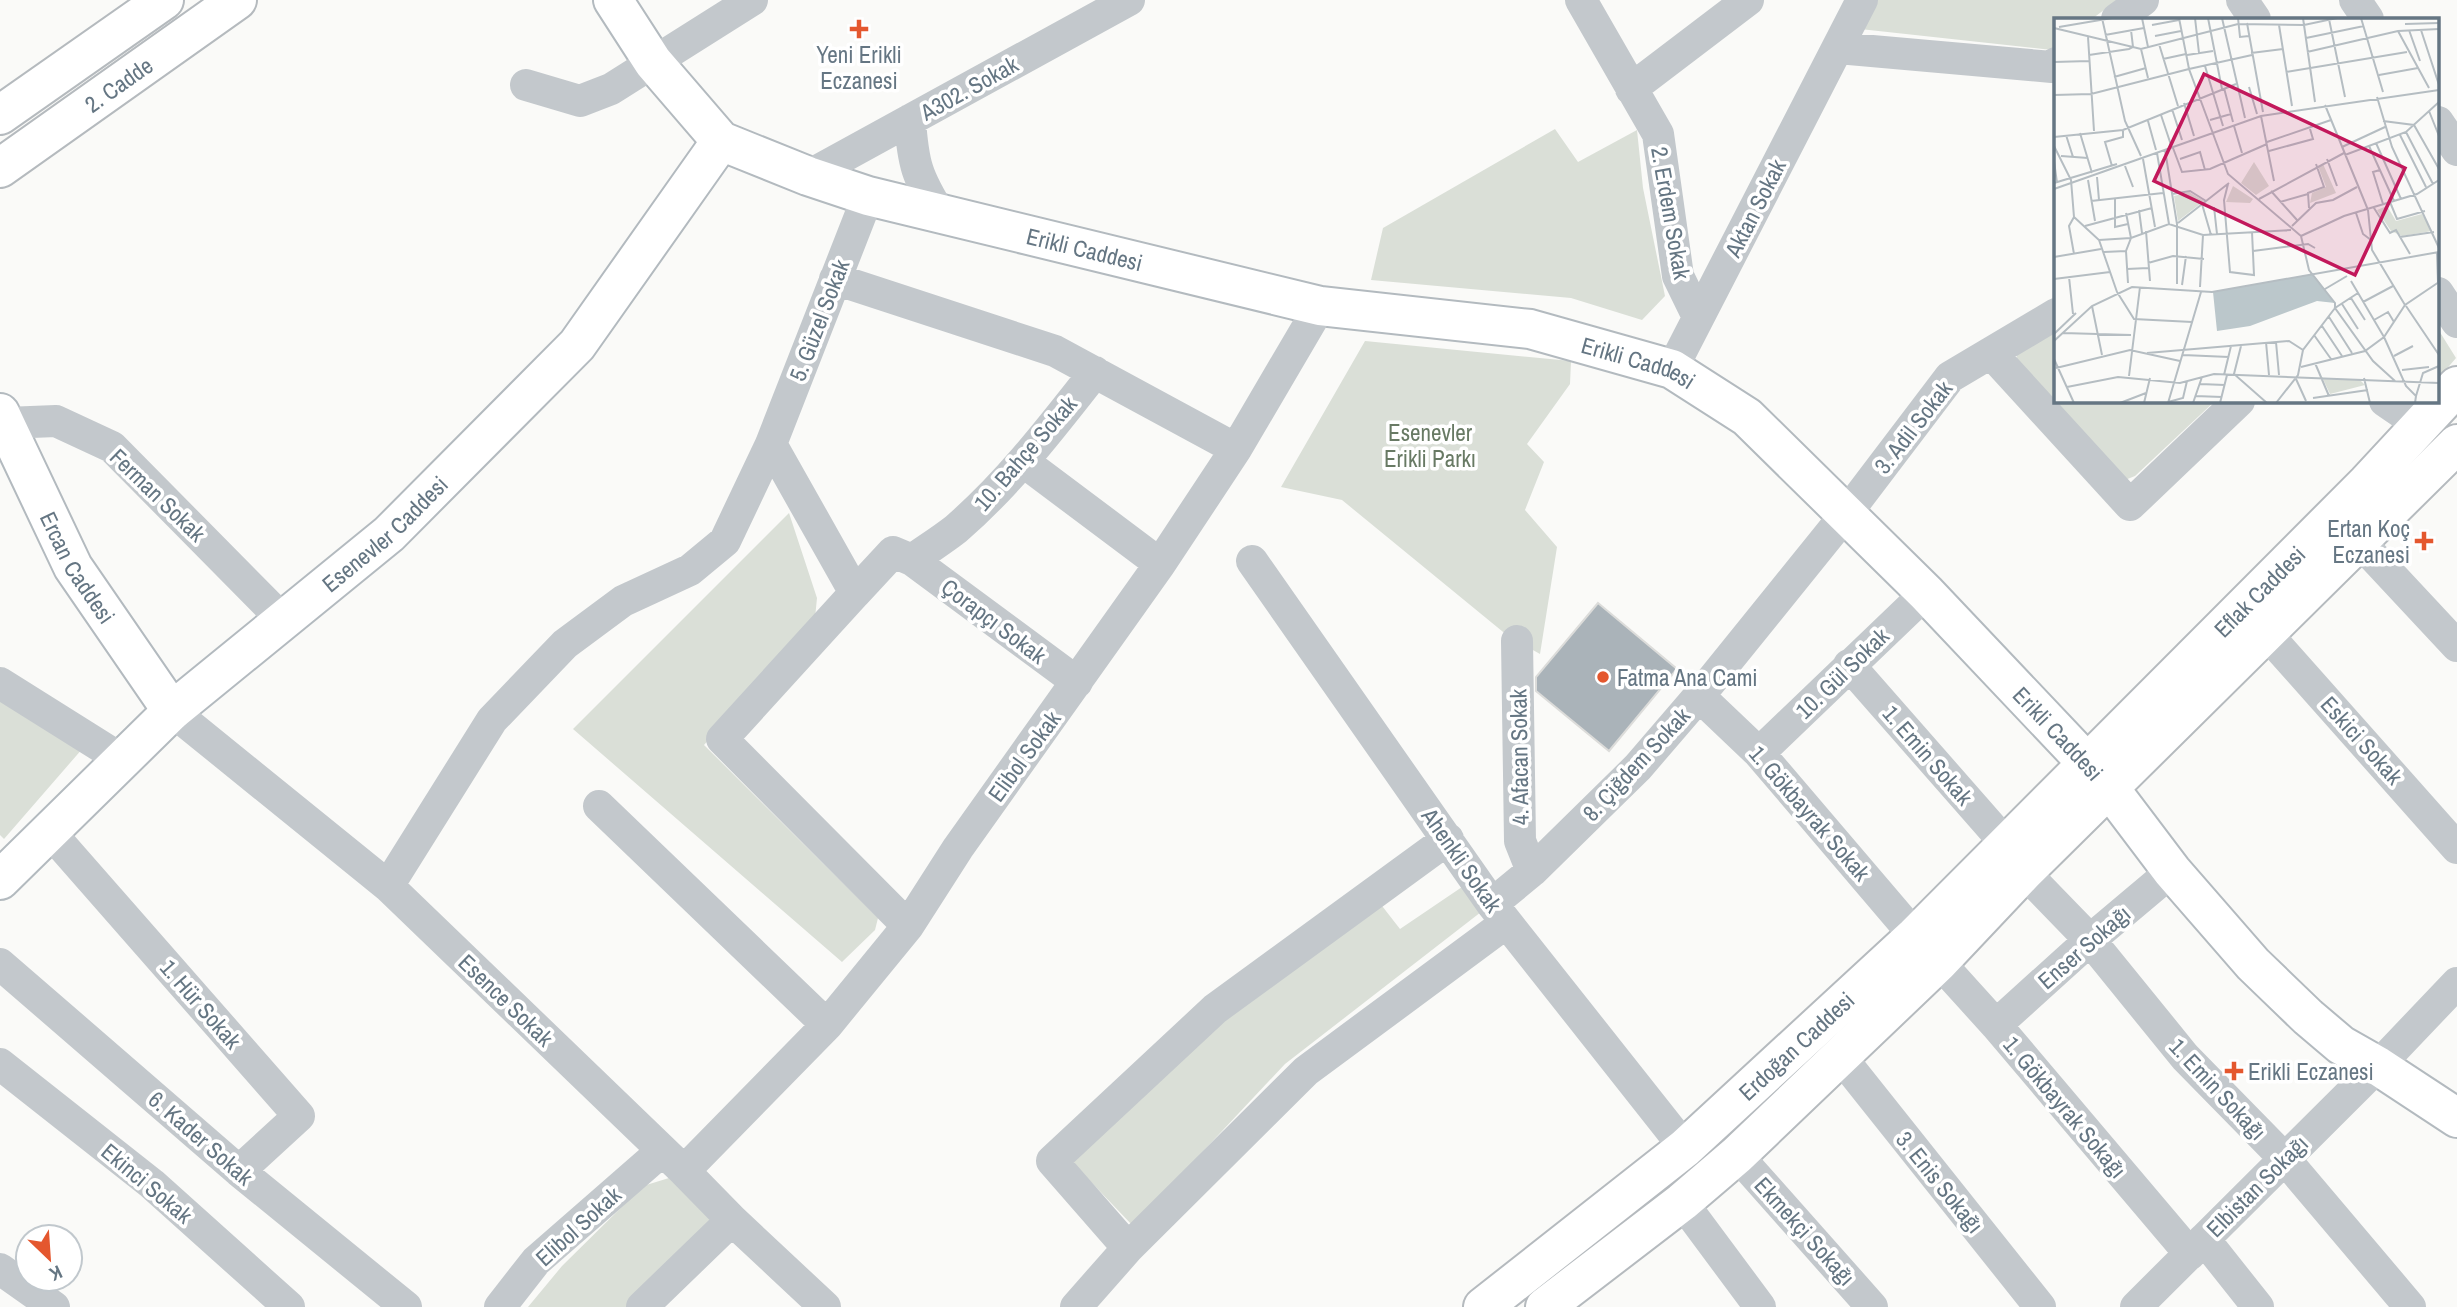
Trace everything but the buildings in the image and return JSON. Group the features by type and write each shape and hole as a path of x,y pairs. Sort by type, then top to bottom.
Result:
{"main road":[{"name":"2. Cadde","path":"0,115 164,0"},
{"name":"2. Cadde","path":"0,168 237,0"},
{"name":"Erikli Caddesi","path":"613,0 653,62 721,141 868,197 1320,306 1530,329 1672,369 1747,417 1926,593 2099,776 2172,871 2253,964 2308,1017 2342,1045 2457,1118"},
{"name":"Esenevler Caddesi","path":"0,880 172,711 389,534 577,345 721,141"},
{"name":"Eflak Caddesi","path":"2099,776 2457,386"},
{"name":"Ercan Caddesi","path":"3,418 73,567 172,711"},
{"name":"Eflak Caddesi","path":"2099,776 2266,633 2457,444"},
{"name":"Erdoğan Caddesi","path":"1545,1307 1682,1202 1737,1155 1839,1056 1927,949 2099,776"},
{"name":"Erdoğan Caddesi","path":"1483,1307 1685,1148 1927,949"}],"street":[{"path":"526,85 580,101 611,89 752,0"},
{"name":"A302. Sokak","path":"808,176 1129,0"},
{"name":"2. Erdem Sokak","path":"1581,0 1658,134 1678,276 1699,317"},
{"name":"Aktan Sokak","path":"1672,369 1862,0"},
{"path":"2118,18 2143,0"},
{"path":"2242,0 2254,18"},
{"path":"2355,0 2367,18"},
{"path":"1631,89 1735,4"},
{"path":"1838,48 2054,66"},
{"path":"910,120 912,156 922,184 940,214"},
{"path":"2440,124 2457,150"},
{"name":"5. Güzel Sokak","path":"387,886 492,720 565,644 623,601 690,570 724,541 771,444 868,197"},
{"name":"10. Bahçe Sokak","path":"835,279 1055,351 1236,449"},
{"path":"2440,296 2457,322"},
{"name":"Elibol Sokak","path":"499,1307 536,1261 673,1161 827,1025 908,926 958,848 1160,564 1236,449 1320,306"},
{"name":"3. Adil Sokak","path":"1846,514 1950,377 2054,315"},
{"path":"1991,353 2130,505 2238,402"},
{"name":"10. Bahçe Sokak","path":"912,560 953,531 990,498 1024,462 1095,372"},
{"path":"2386,402 2420,425"},
{"name":"Ferman Sokak","path":"3,418 56,421 112,447 283,620"},
{"path":"771,444 855,593"},
{"path":"1024,462 1160,564"},
{"name":"8. Çiğdem Sokak","path":"1076,1307 1128,1248 1306,1071 1499,913 1532,871 1638,766 1699,696 1846,514"},
{"path":"2359,541 2457,646"},
{"path":"908,926 722,740 893,552 912,560"},
{"name":"Çorapçı Sokak","path":"912,560 1077,682"},
{"name":"Ahenkli Sokak","path":"1252,561 1499,913 1685,1148"},
{"name":"10. Gül Sokak","path":"1759,753 1926,593"},
{"name":"Eskici Sokak","path":"2266,633 2457,848"},
{"name":"4. Afacan Sokak","path":"1517,641 1520,841 1532,871"},
{"name":"1. Emin Sokak","path":"1849,665 2016,859"},
{"path":"0,683 121,759"},
{"name":"1. Gökbayrak Sokak","path":"1699,696 1759,753 1927,949"},
{"name":"Esence Sokak","path":"172,711 387,886 825,1307"},
{"path":"599,806 827,1025"},
{"name":"1. Hür Sokak","path":"49,831 299,1116 239,1171"},
{"path":"1128,1248 1052,1161 1215,1009 1448,839"},
{"name":"1. Emin Sokağı","path":"2016,859 2090,940 2185,1057 2284,1158 2410,1307"},
{"name":"Enser Sokağı","path":"1996,1026 2090,940 2172,871"},
{"name":"1. Gökbayrak Sokağı","path":"1927,949 2197,1247 2258,1307"},
{"name":"6. Kader Sokak","path":"0,964 239,1171 406,1307"},
{"name":"Elbistan Sokağı","path":"2136,1307 2378,1066 2457,983"},
{"name":"3. Enis Sokağı","path":"1839,1056 2033,1305"},
{"name":"Ekinci Sokak","path":"0,1064 152,1184 289,1307"},
{"name":"Ekmekçi Sokağı","path":"1737,1155 1872,1307"},
{"path":"1682,1202 1760,1307"},
{"path":"642,1307 732,1220"},
{"path":"0,1269 54,1307"}],"green space":[{"path":"1874,0 2117,0 2093,18 2054,18 2052,50 1860,29"},
{"path":"1555,129 1578,162 1637,130 1643,188 1665,296 1642,320 1571,298 1371,280 1383,228"},
{"path":"2054,326 2054,402 2214,402 2135,476 2120,482 2018,369 2016,347"},
{"path":"2440,332 2456,358 2440,377"},
{"name":"Esenevler Erikli Parkı","path":"1365,341 1571,361 1570,384 1527,444 1544,462 1525,510 1557,547 1540,654 1508,636 1342,500 1281,487"},
{"path":"789,513 817,598 815,618 704,745 878,918 875,930 842,962 573,729"},
{"path":"0,700 83,748 4,839 0,835"},
{"path":"1462,887 1481,912 1285,1064 1133,1226 1071,1161 1225,1015 1379,902 1400,929"},
{"path":"669,1178 714,1221 628,1307 528,1307 562,1266 643,1186"}],"place":[{"name":"Yeni Erikli Eczanesi","path":"859,29"},
{"name":"Ertan Koç Eczanesi","path":"2424,541"},
{"name":"Fatma Ana Cami","path":"1603,677"},
{"name":"Erikli Eczanesi","path":"2234,1071"}]}
